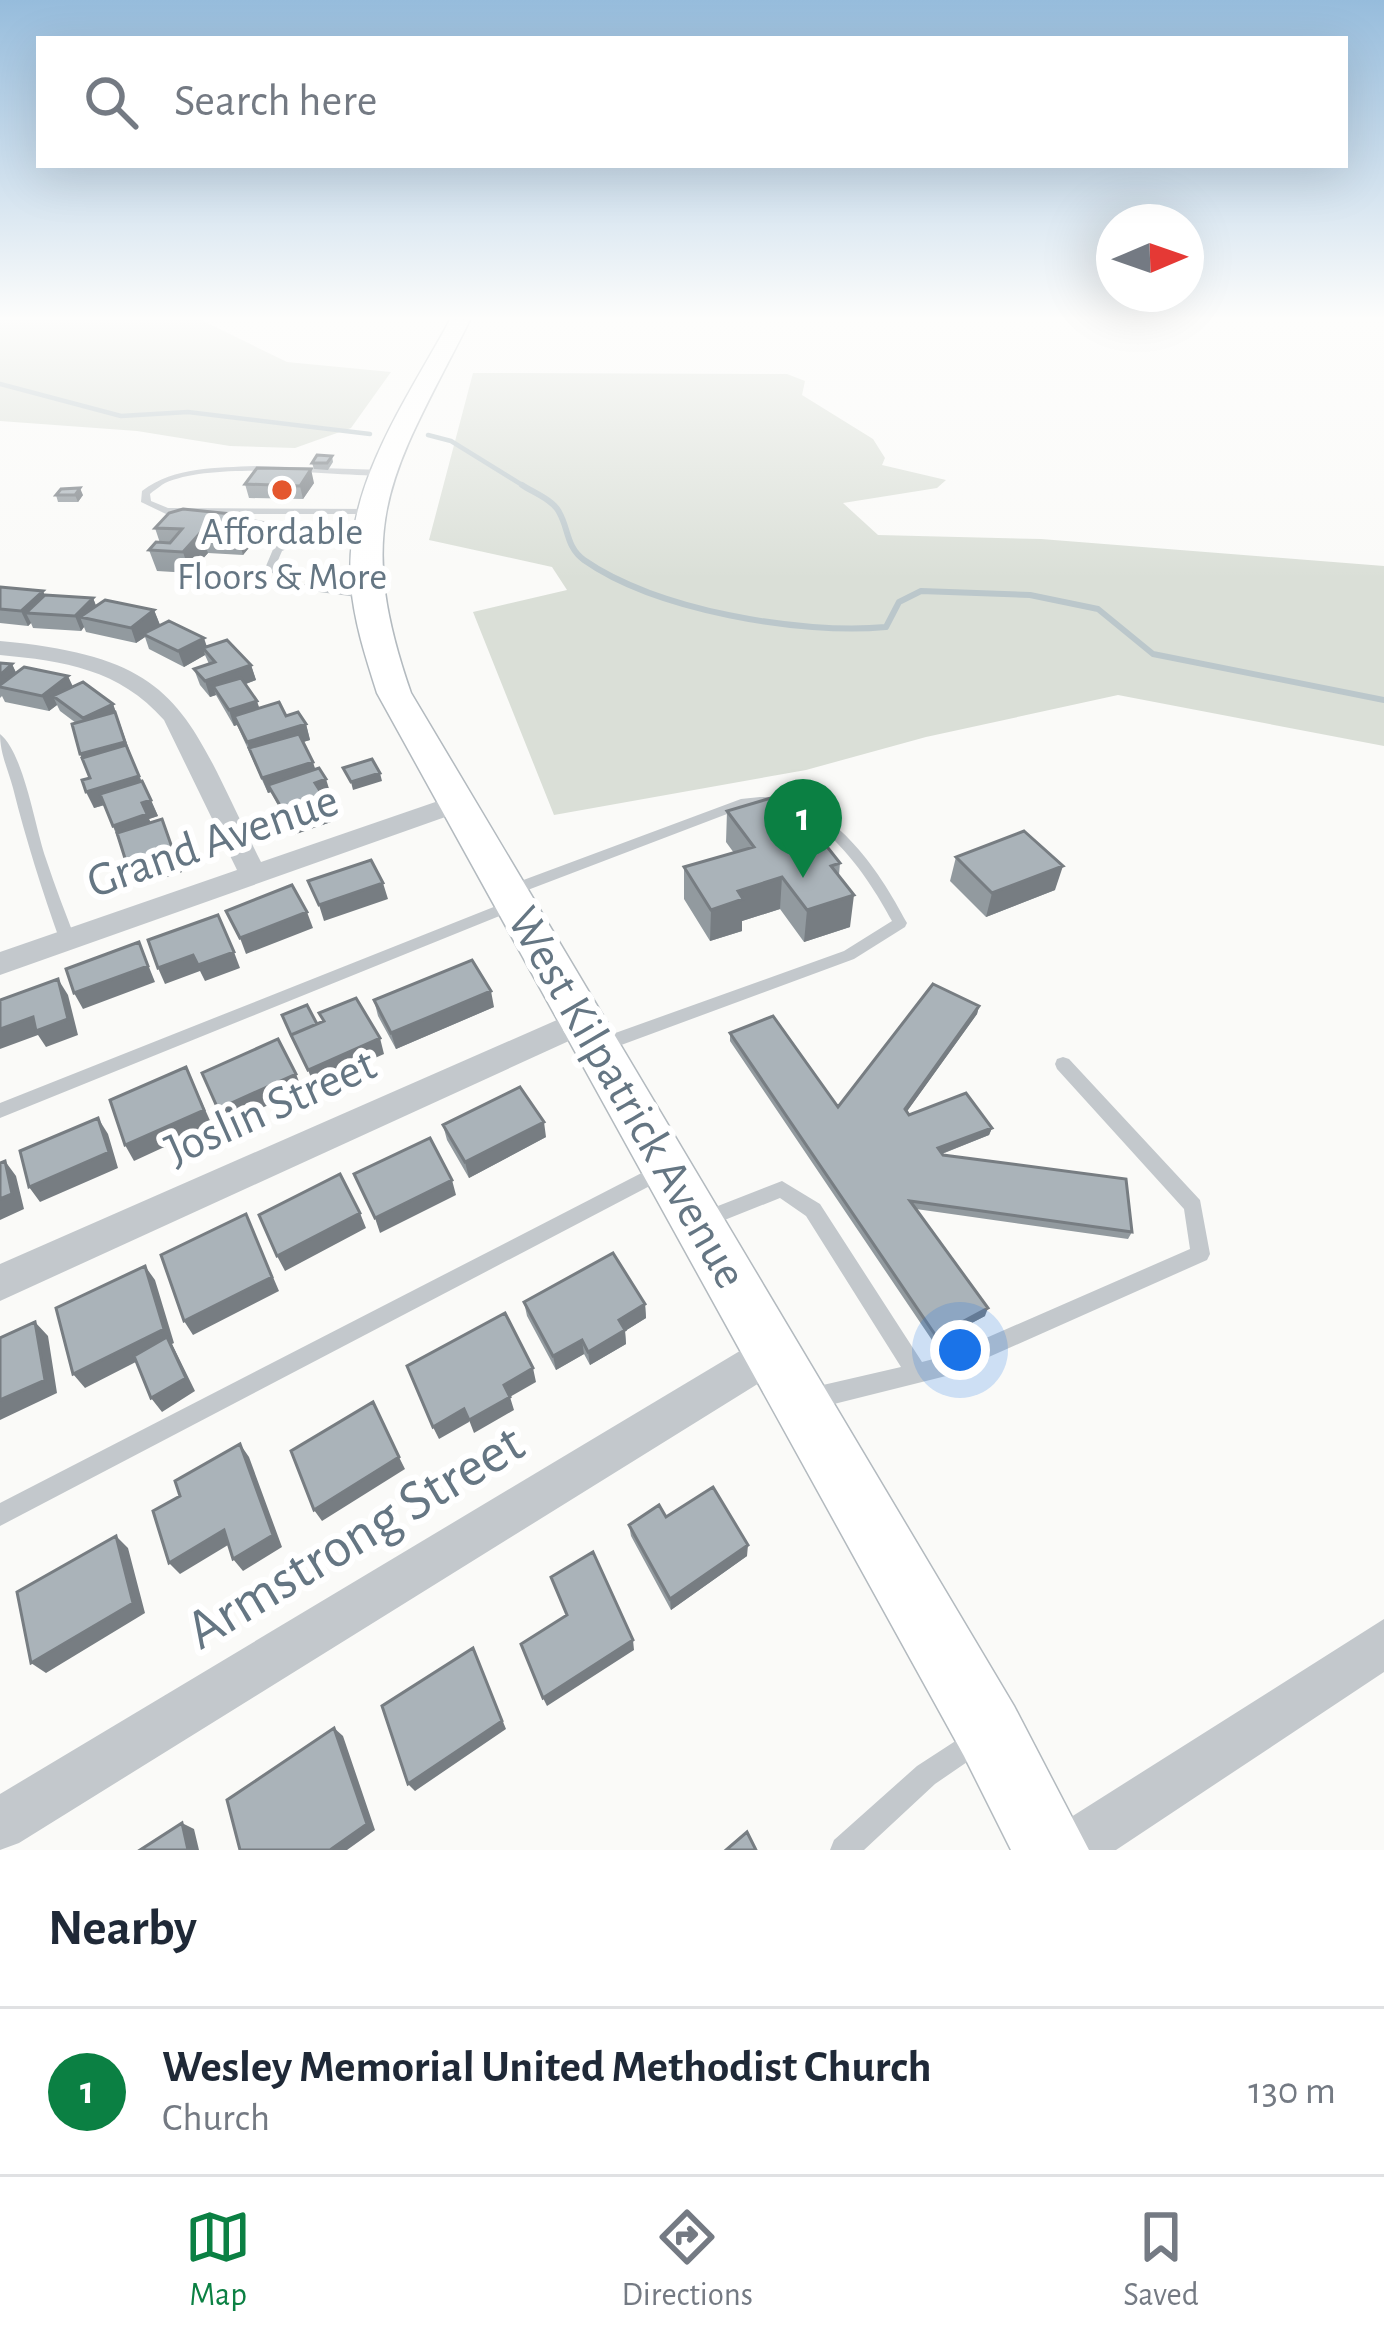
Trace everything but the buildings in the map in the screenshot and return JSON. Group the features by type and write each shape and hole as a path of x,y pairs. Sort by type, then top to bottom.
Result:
{"main road":[{"name":"West Kilpatrick Avenue","path":"416,406 363,509 368,597 394,694 989,1731 1052,1850"}],"street":[{"path":"0,648 94,660 122,671 160,698 175,717 254,876"},
{"name":"Grand Avenue","path":"0,964 456,804"},
{"name":"Joslin Street","path":"0,1283 589,1034"},
{"name":"Armstrong Street","path":"0,1824 773,1352"},
{"path":"1068,1850 1384,1642"}],"lane":[{"path":"203,470 363,509 166,511 146,502 145,493 163,478 203,470"},
{"path":"197,512 296,530 363,509"},
{"path":"363,509 278,550 271,566 293,586 368,597"},
{"path":"0,738 68,941"},
{"path":"0,1111 746,802 781,801 830,828 882,885 900,923 849,955 589,1034"},
{"path":"801,1402 946,1366 1200,1254 1193,1206 1063,1064"},
{"path":"0,1515 667,1168"},
{"path":"698,1222 782,1189 813,1210 917,1373"},
{"path":"844,1850 926,1775 989,1731"}],"shaded area":[{"path":"0,406 366,406 351,428 295,448 230,446 137,431 0,421"},
{"path":"464,406 820,406 873,439 885,458 882,465 946,480 937,488 843,503 878,535 1041,539 1384,566 1384,746 1118,695 926,737 806,770 554,815 473,612 567,590 552,567 429,540"}],"waterway":[{"path":"84,406 121,416 188,412 370,434"},
{"path":"428,435 451,441 524,486"},
{"path":"524,486 556,508 584,560 614,578 688,605 813,627 886,627 899,602 921,591 1030,595 1098,609 1153,654 1384,700"}],"place":[{"name":"Affordable Floors & More","path":"282,490"},
{"name":"Wesley Memorial United Methodist Church","path":"803,878"}]}
